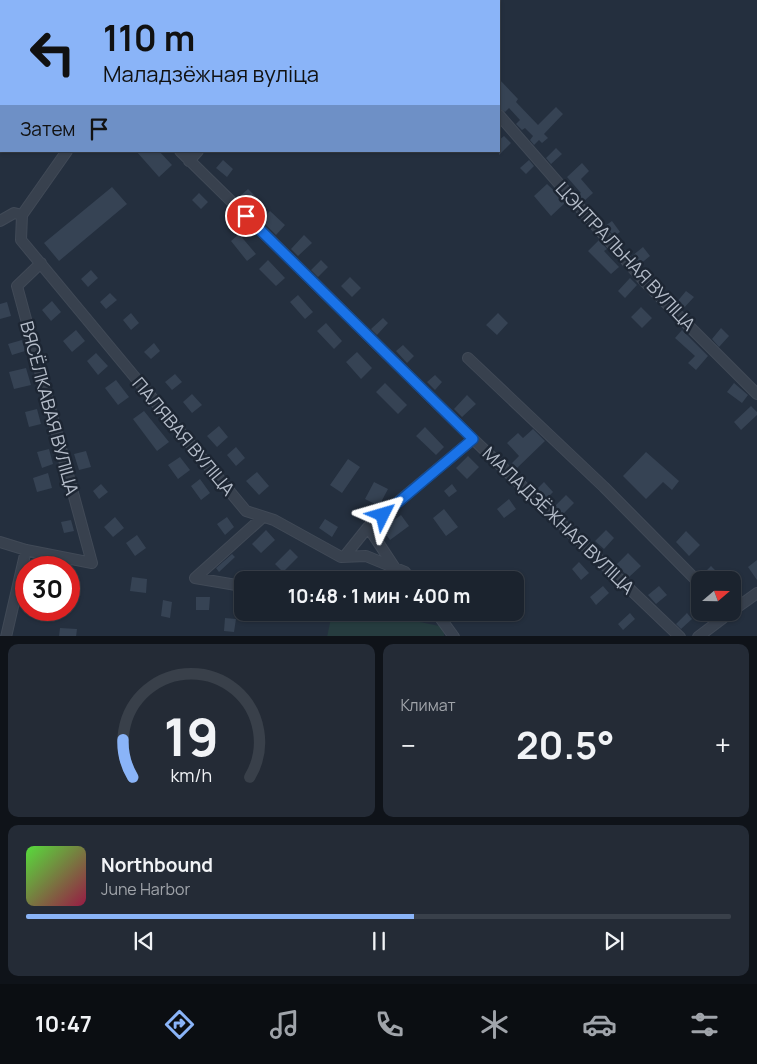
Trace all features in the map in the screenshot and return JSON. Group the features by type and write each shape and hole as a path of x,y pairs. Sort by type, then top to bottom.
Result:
{"street":[{"name":"ЦЭНТРАЛЬНАЯ ВУЛІЦА","path":"500,116 645,282 757,394"},
{"path":"0,221 14,213 22,215 66,152"},
{"name":"МАЛАДЗЁЖНАЯ ВУЛІЦА","path":"181,152 473,439 680,636"},
{"path":"189,161 197,152"},
{"name":"ПАЛЯВАЯ ВУЛІЦА","path":"22,215 21,240 246,511 274,520 341,557 366,556 403,571"},
{"name":"ВЯСЁЛКАВАЯ ВУЛІЦА","path":"26,550 92,563 17,286 41,262"},
{"path":"468,358 604,486 691,575"},
{"path":"344,557 368,527 473,439"},
{"path":"234,585 195,578 263,517"},
{"path":"368,527 396,568"},
{"path":"0,542 26,550 6,636"},
{"path":"741,604 757,593"},
{"path":"443,621 454,636"},
{"path":"698,636 718,621"}],"green space":[{"path":"330,621 415,621 444,627 444,636 327,636"}],"building":[{"path":"500,80 518,99 516,102 538,125 556,107 563,114 544,134 548,138 542,143 539,140 534,145 530,140 533,136 525,128 522,130 516,124 520,120 509,108 505,112 500,109"},
{"path":"504,136 511,143 499,155 500,152 500,139"},
{"path":"556,148 562,154 551,164 546,158"},
{"path":"137,152 160,152 172,165 159,177"},
{"path":"223,160 233,169 227,177 216,168"},
{"path":"529,160 534,166 526,174 520,168"},
{"path":"582,163 589,171 581,179 593,193 584,201 578,195 581,193 567,177"},
{"path":"547,184 566,202 551,216 534,196"},
{"path":"112,187 127,204 59,261 44,243"},
{"path":"248,189 258,199 249,207 239,197"},
{"path":"199,193 208,202 201,209 192,200"},
{"path":"270,211 285,225 276,235 261,220"},
{"path":"612,221 620,232 614,236 605,226"},
{"path":"239,234 256,254 247,261 231,241"},
{"path":"304,235 312,243 298,256 291,249"},
{"path":"599,240 607,249 604,251 619,267 611,274 588,251"},
{"path":"643,247 650,256 639,265 632,256"},
{"path":"268,260 285,278 276,286 259,269"},
{"path":"321,260 328,267 318,277 311,270"},
{"path":"91,270 98,278 88,287 81,279"},
{"path":"350,277 361,288 352,297 341,286"},
{"path":"630,278 637,285 625,298 618,291"},
{"path":"686,291 694,297 682,310 676,303"},
{"path":"110,293 117,300 106,309 100,302"},
{"path":"298,295 313,312 305,319 290,302"},
{"path":"52,301 61,312 51,321 42,310"},
{"path":"7,302 11,316 0,319 0,304"},
{"path":"641,307 652,318 642,328 631,317"},
{"path":"131,313 139,323 131,330 123,320"},
{"path":"498,313 508,323 497,335 486,325"},
{"path":"383,318 388,323 377,335 371,329"},
{"path":"326,323 342,341 334,349 317,331"},
{"path":"721,328 729,336 719,347 712,339"},
{"path":"76,330 85,341 72,352 63,341"},
{"path":"682,330 708,356 696,370 688,363 695,356 675,338"},
{"path":"22,340 25,351 12,355 8,344"},
{"path":"154,343 160,351 151,359 144,352"},
{"path":"403,345 414,356 407,363 396,351"},
{"path":"357,352 372,368 361,379 346,362"},
{"path":"96,353 108,366 98,375 87,361"},
{"path":"26,368 31,385 14,389 9,372"},
{"path":"175,374 182,382 172,390 165,382"},
{"path":"435,375 442,382 435,390 427,382"},
{"path":"116,380 129,397 118,405 105,388"},
{"path":"385,383 407,405 398,414 376,392"},
{"path":"734,383 748,395 742,403 727,392"},
{"path":"192,394 202,405 192,413 183,402"},
{"path":"467,395 476,404 462,417 454,409"},
{"path":"751,406 757,412 757,415 741,430 734,422"},
{"path":"37,409 41,424 29,427 25,412"},
{"path":"144,411 169,442 157,451 133,419"},
{"path":"219,426 228,437 217,447 207,436"},
{"path":"425,427 444,447 436,455 416,436"},
{"path":"533,429 545,441 517,468 512,463 519,456 507,443 518,433 523,438"},
{"path":"236,447 245,458 236,466 227,455"},
{"path":"49,449 53,464 42,468 37,452"},
{"path":"86,451 91,467 79,470 74,454"},
{"path":"646,452 679,481 672,490 663,482 646,499 623,476"},
{"path":"468,456 479,467 467,479 456,468"},
{"path":"180,457 190,470 178,479 168,465"},
{"path":"348,459 360,467 342,493 330,485"},
{"path":"257,472 269,486 259,495 246,481"},
{"path":"48,473 52,488 37,492 33,478"},
{"path":"200,479 210,493 201,500 191,486"},
{"path":"374,482 388,489 379,506 365,499"},
{"path":"544,482 553,492 546,499 536,490"},
{"path":"101,484 108,492 99,499 93,491"},
{"path":"452,484 457,491 449,497 444,491"},
{"path":"566,495 574,503 562,515 554,507"},
{"path":"509,499 516,509 504,518 497,509"},
{"path":"444,509 458,527 446,536 433,518"},
{"path":"401,515 409,526 390,540 382,529"},
{"path":"115,517 124,528 113,537 104,527"},
{"path":"227,517 234,527 225,535 217,524"},
{"path":"325,519 338,527 332,537 319,528"},
{"path":"71,520 74,531 64,533 61,522"},
{"path":"266,530 275,540 261,553 252,544"},
{"path":"606,530 614,538 604,549 595,541"},
{"path":"686,531 700,545 689,556 676,542"},
{"path":"137,535 146,548 135,556 126,543"},
{"path":"290,549 298,557 284,571 275,564"},
{"path":"628,553 641,566 629,577 616,565"},
{"path":"232,554 235,557 219,572 216,568"},
{"path":"757,560 757,580 748,567"},
{"path":"579,562 589,573 581,580 572,569"},
{"path":"711,566 716,571 706,571"},
{"path":"132,577 147,579 146,593 130,591"},
{"path":"603,586 609,593 596,605 590,597"},
{"path":"659,586 667,595 656,604 648,595"},
{"path":"196,597 210,597 209,610 196,610"},
{"path":"163,600 172,602 170,618 161,616"},
{"path":"630,613 635,619 623,630 618,624"},
{"path":"687,613 691,618 681,629 676,624"},
{"path":"225,618 234,619 236,621 234,632 224,631"},
{"path":"60,628 77,629 76,636 59,636"}],"route":[{"path":"246,216 473,439 383,515"}]}
